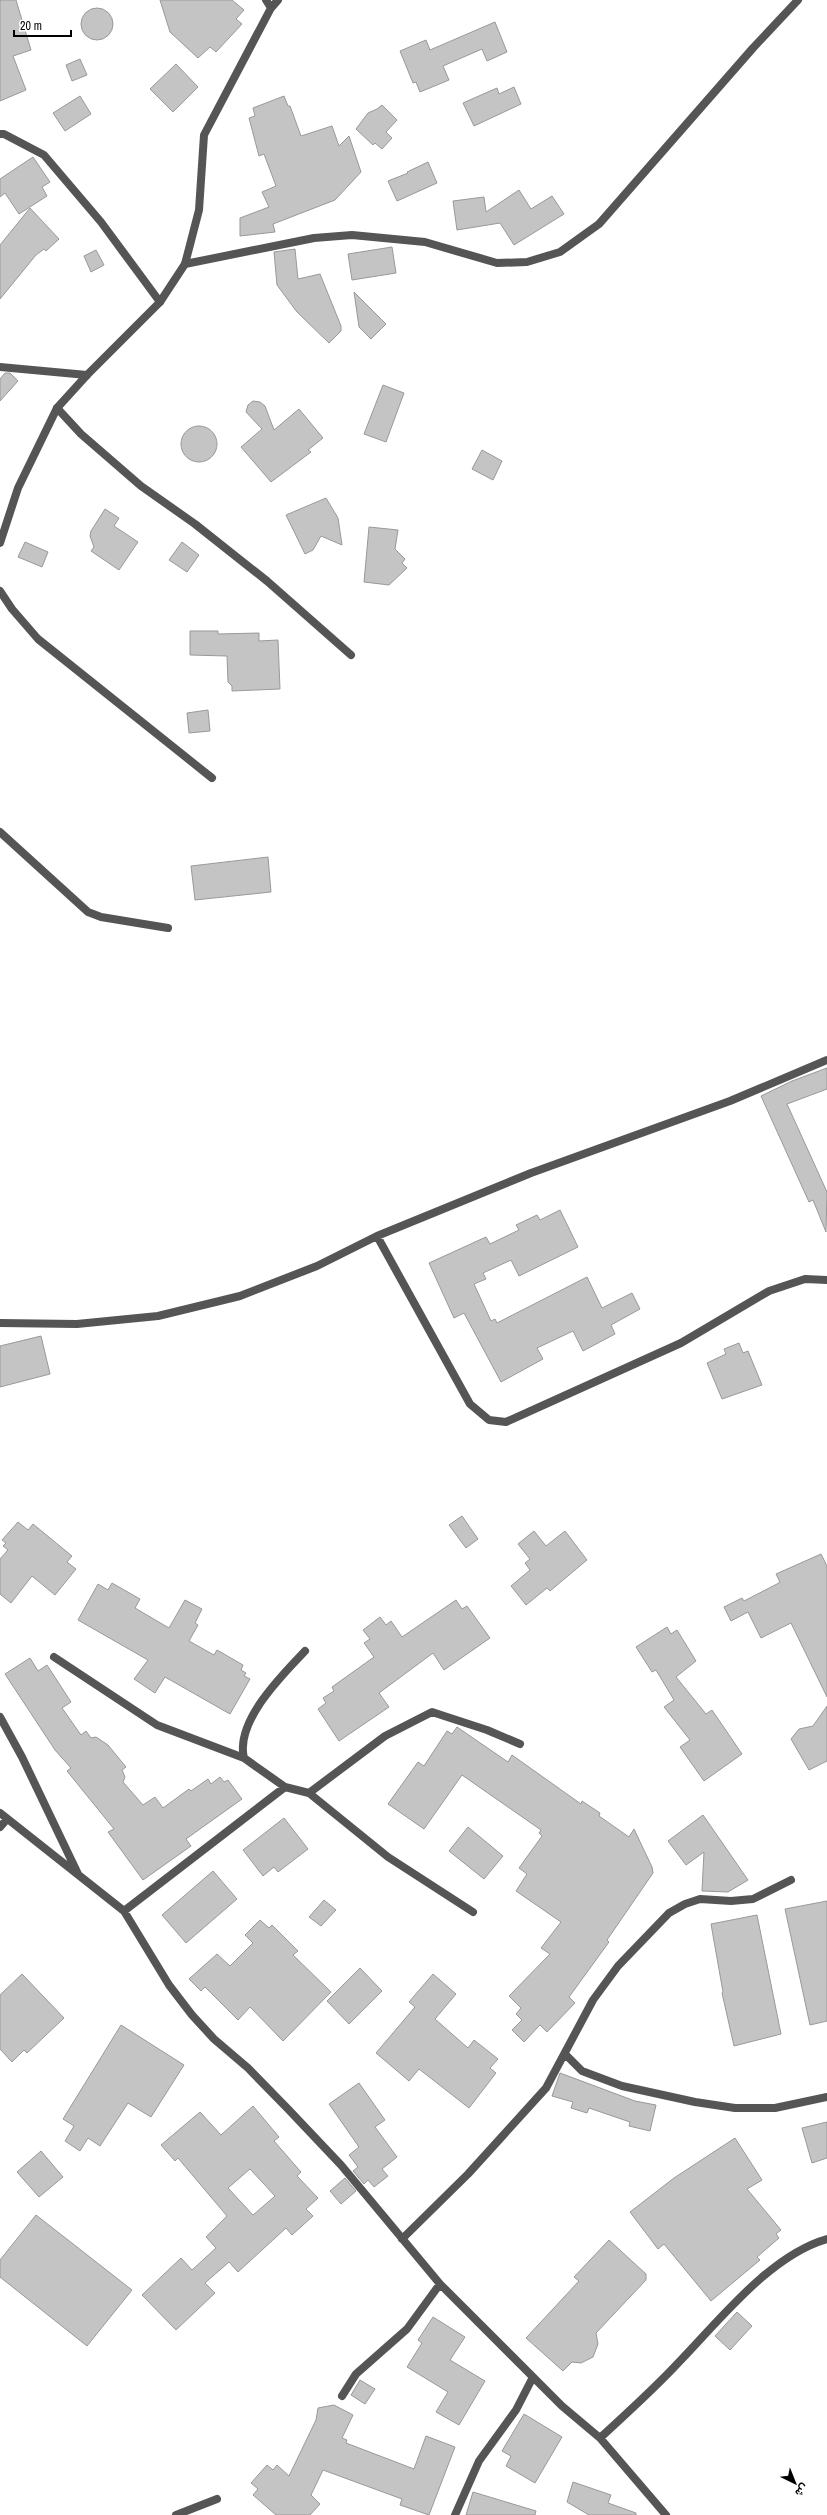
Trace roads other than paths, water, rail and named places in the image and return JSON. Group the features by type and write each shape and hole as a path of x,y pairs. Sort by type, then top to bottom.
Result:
{"street":[{"path":"266,0 271,8"},
{"path":"0,543 18,488 57,408 87,375 160,302 184,264 198,210 204,135 271,8 278,0"},
{"path":"184,264 314,238 352,235 425,242 497,263 527,262 560,252 599,224 753,48 798,0"},
{"path":"0,134 4,134 44,155 101,222 160,302"},
{"path":"0,367 87,375"},
{"path":"57,408 81,434 141,486 213,538 267,581 351,655"},
{"path":"0,591 12,609 38,638 212,778"},
{"path":"0,832 88,912 101,917 168,928"},
{"path":"0,1323 78,1324 165,1314 240,1296 317,1266 377,1236 531,1173 730,1101 827,1060"},
{"path":"377,1236 470,1404 489,1420 506,1422 681,1343 769,1291 805,1279 827,1280"},
{"path":"244,1758 241,1747 247,1728 266,1695 304,1651"},
{"path":"54,1657 157,1725 244,1758 285,1787 309,1793 388,1857 473,1912"},
{"path":"309,1793 385,1736 432,1712 487,1730 520,1744"},
{"path":"0,1717 79,1877"},
{"path":"124,1911 285,1787"},
{"path":"0,1813 79,1877 124,1911 169,1985 192,2015 214,2039 248,2068 299,2120 341,2165 440,2284 562,2406 600,2438 666,2515"},
{"path":"0,1827 7,1819"},
{"path":"402,2239 468,2174 546,2088 593,2000 618,1966 669,1913 685,1904 700,1899 731,1901 753,1899 791,1880"},
{"path":"565,2054 582,2071 622,2086 695,2102 735,2108 775,2108 827,2097"},
{"path":"600,2438 680,2362 712,2324 749,2290 810,2244 827,2239"},
{"path":"342,2396 356,2374 407,2329 440,2284"},
{"path":"454,2515 478,2461 516,2410 534,2377"},
{"path":"176,2515 217,2499"}]}
